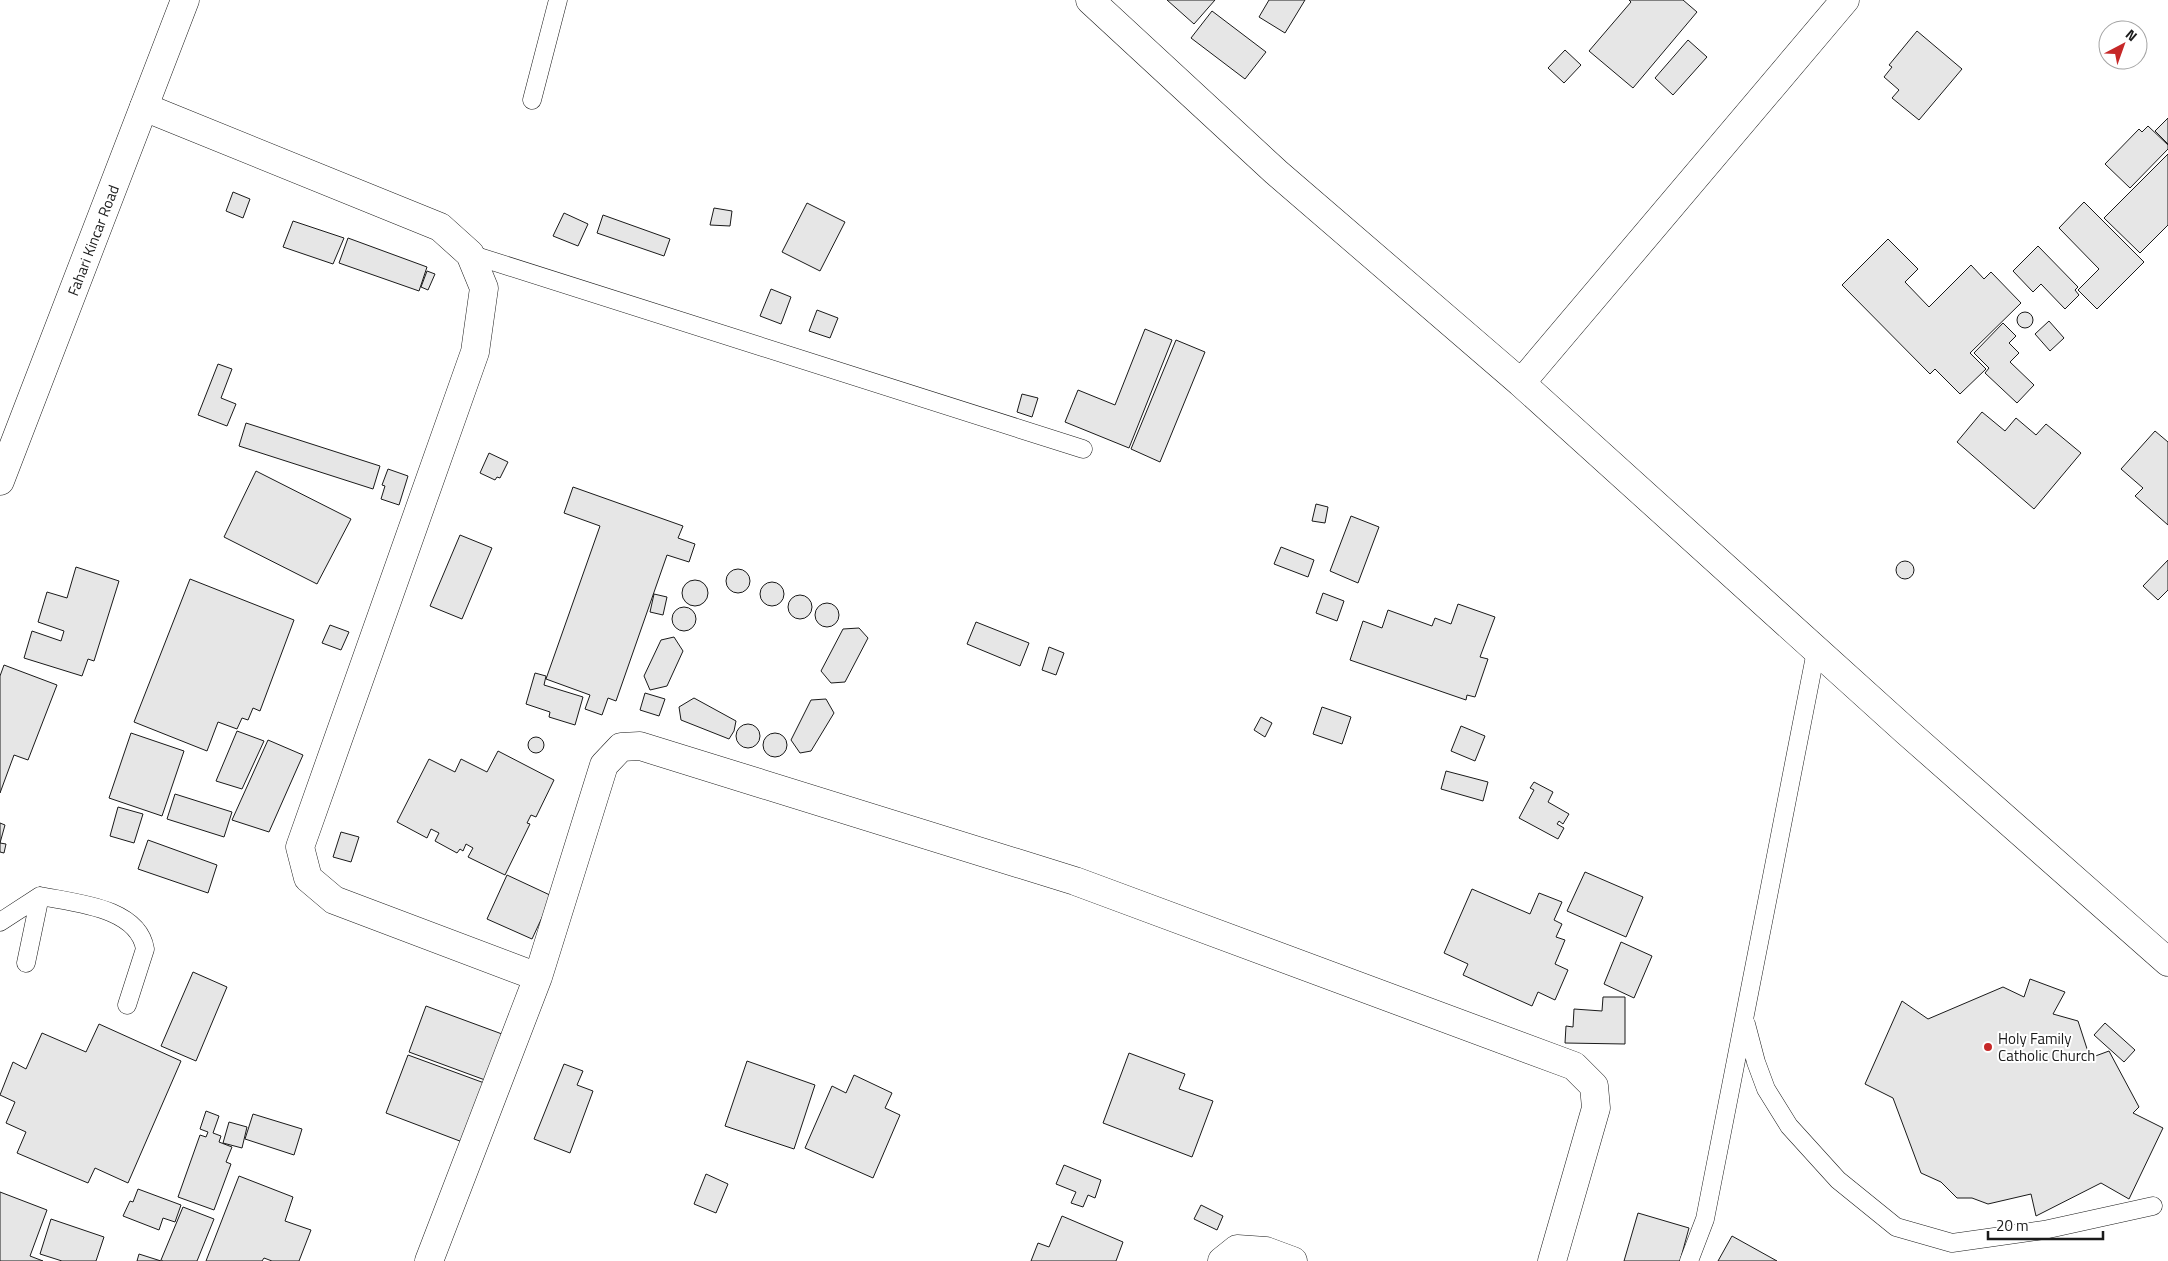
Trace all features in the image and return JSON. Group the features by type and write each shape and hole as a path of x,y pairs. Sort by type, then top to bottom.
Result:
{"street":[{"name":"Fahari Kincar Road","path":"0,481 185,0"},
{"path":"1090,0 1276,172 1521,383 1816,651 2168,962"},
{"path":"1521,383 1832,4"},
{"path":"144,106 440,227 470,254 484,288 475,352 300,847 308,878 334,900 538,977"},
{"path":"429,1261 538,977 604,765 621,747 640,746 1075,881 1574,1066 1594,1086 1596,1108 1552,1261"},
{"path":"1222,1261 1237,1248 1266,1252 1293,1261"}],"lane":[{"path":"532,100 558,0"},
{"path":"470,254 1084,449"},
{"path":"1689,1261 1705,1219 1816,651"},
{"path":"0,922 40,896 112,911 138,931 144,940 145,949 127,1005"},
{"path":"26,963 40,896"},
{"path":"1745,1019 1756,1062 1766,1089 1789,1126 1838,1180 1896,1227 1952,1243 2044,1230 2153,1206"}],"building":[{"path":"1167,0 1215,0 1194,24"},
{"path":"1269,0 1305,0 1285,33 1259,17"},
{"path":"1629,0 1683,0 1697,12 1633,88 1589,51 1631,2"},
{"path":"1212,11 1266,52 1245,79 1191,38"},
{"path":"1917,31 1962,69 1919,120 1892,98 1899,90 1884,77 1892,67 1889,65"},
{"path":"1688,40 1707,57 1673,95 1655,78"},
{"path":"1565,50 1581,65 1564,83 1548,68"},
{"path":"2168,118 2168,144 2155,131"},
{"path":"2148,126 2168,145 2168,149 2130,188 2105,164 2139,129 2142,132"},
{"path":"2168,154 2168,225 2140,253 2104,218"},
{"path":"233,192 250,199 243,218 226,211"},
{"path":"2084,202 2144,262 2097,309 2078,290 2099,269 2059,228"},
{"path":"807,203 845,222 820,271 782,252"},
{"path":"714,208 732,211 730,226 710,225"},
{"path":"564,213 588,224 578,246 553,236"},
{"path":"603,215 670,239 664,256 597,233"},
{"path":"293,221 344,238 333,264 283,247"},
{"path":"348,238 427,267 419,291 339,263"},
{"path":"1888,239 1918,269 1905,282 1929,307 1971,265 1984,279 1991,272 2021,303 1970,353 1986,369 1960,394 1935,369 1930,374 1842,285"},
{"path":"2038,246 2078,287 2075,290 2079,295 2065,309 2041,284 2033,292 2013,271"},
{"path":"427,271 435,274 428,290 421,287"},
{"path":"771,289 791,297 781,324 760,316"},
{"path":"817,310 838,318 830,338 809,331"},
{"path":"2025,312 2033,320 2025,328 2017,320"},
{"path":"2049,321 2064,338 2050,351 2035,334"},
{"path":"2003,323 2016,336 2009,343 2019,353 2010,362 2034,385 2017,403 1985,373 1989,368 1974,353"},
{"path":"1145,329 1172,340 1129,448 1065,422 1078,390 1115,405"},
{"path":"1176,340 1205,352 1160,462 1131,449"},
{"path":"218,364 232,369 221,398 236,404 227,426 198,415"},
{"path":"1022,394 1038,398 1032,417 1017,412"},
{"path":"1982,412 2005,431 2016,418 2036,435 2046,424 2081,453 2034,509 1957,442"},
{"path":"246,423 380,466 373,489 239,446"},
{"path":"2155,431 2168,442 2168,525 2135,496 2143,488 2121,469"},
{"path":"489,453 508,462 500,478 497,477 495,480 480,473"},
{"path":"388,469 408,476 399,505 381,499 385,486 382,485"},
{"path":"256,471 351,519 317,584 224,537"},
{"path":"573,487 683,526 678,538 695,544 689,562 667,555 616,701 608,698 602,715 585,709 590,695 546,679 600,526 564,513"},
{"path":"1316,504 1328,507 1325,523 1312,521"},
{"path":"1351,516 1379,527 1358,583 1330,571"},
{"path":"460,535 492,548 462,619 430,606"},
{"path":"1281,547 1314,560 1308,577 1274,564"},
{"path":"2168,560 2168,590 2158,600 2143,586"},
{"path":"1905,561 1911,564 1914,570 1911,576 1905,579 1899,576 1896,570 1899,564"},
{"path":"76,567 119,581 94,661 88,659 82,676 24,658 32,631 61,641 64,631 38,622 47,592 67,598"},
{"path":"738,569 743,570 749,576 749,586 743,592 738,593 733,592 727,586 726,581 727,576 733,570"},
{"path":"190,579 294,620 260,711 253,708 248,720 242,718 237,729 218,722 207,751 134,722"},
{"path":"695,580 704,584 708,593 704,602 695,606 686,602 682,593 686,584"},
{"path":"772,582 781,585 784,594 781,603 772,606 763,603 760,594 763,585"},
{"path":"1323,593 1344,601 1337,621 1316,613"},
{"path":"654,594 667,597 663,615 650,612"},
{"path":"800,595 808,599 812,607 808,615 800,619 792,615 788,607 792,599"},
{"path":"827,603 835,607 839,615 835,623 827,627 819,623 815,615 819,607"},
{"path":"1458,604 1495,617 1480,657 1488,659 1475,697 1467,695 1466,700 1350,660 1363,621 1382,628 1388,610 1432,626 1435,618 1451,624"},
{"path":"684,607 692,611 696,619 692,627 684,631 676,627 672,619 676,611"},
{"path":"976,622 1029,643 1020,666 967,644"},
{"path":"330,625 349,632 341,650 322,643"},
{"path":"859,628 868,638 845,682 831,683 821,671 843,629"},
{"path":"674,637 683,651 667,686 650,690 644,676 661,640"},
{"path":"1049,647 1064,653 1056,675 1042,670"},
{"path":"4,665 57,685 28,760 14,755 0,793 0,676"},
{"path":"535,673 546,676 544,685 583,697 575,725 549,717 550,712 526,704"},
{"path":"645,693 665,699 659,716 640,710"},
{"path":"694,698 736,721 734,731 729,739 681,720 679,707"},
{"path":"826,699 834,713 811,751 800,753 791,740 811,700"},
{"path":"1322,707 1351,717 1342,744 1313,734"},
{"path":"1261,717 1272,723 1265,737 1254,730"},
{"path":"748,724 757,727 760,736 757,745 748,748 739,745 736,736 739,727"},
{"path":"1461,726 1485,736 1475,761 1451,751"},
{"path":"237,731 264,741 242,789 216,781"},
{"path":"131,733 184,751 162,816 109,798"},
{"path":"775,733 780,734 786,740 786,750 780,756 775,757 770,756 764,750 763,745 764,740 770,734"},
{"path":"536,737 544,745 536,753 528,745"},
{"path":"268,740 303,755 269,832 232,820"},
{"path":"498,751 554,780 536,817 531,815 527,823 530,824 505,875 468,857 473,848 466,844 463,851 460,849 457,853 435,841 439,833 431,829 427,838 397,822 429,759 455,772 461,759 487,772"},
{"path":"1446,771 1488,782 1483,801 1441,789"},
{"path":"1534,782 1553,792 1548,802 1569,814 1563,824 1559,821 1557,824 1564,828 1558,839 1519,818 1534,790 1530,788"},
{"path":"175,794 232,812 224,837 167,819"},
{"path":"118,807 143,814 134,843 110,836"},
{"path":"0,823 5,825 0,843"},
{"path":"341,832 359,837 351,862 333,857"},
{"path":"148,840 217,865 208,893 138,869"},
{"path":"0,843 6,844 4,853 0,852"},
{"path":"1585,872 1643,897 1626,937 1567,911"},
{"path":"507,875 552,896 532,939 487,919"},
{"path":"1472,889 1530,914 1539,893 1562,902 1554,920 1562,924 1556,937 1565,940 1555,964 1568,970 1555,1000 1538,992 1532,1006 1463,975 1468,964 1444,953"},
{"path":"1621,942 1652,956 1634,998 1604,984"},
{"path":"193,972 227,987 196,1061 161,1046"},
{"path":"2030,979 2065,992 2053,1014 2078,1021 2090,1058 2109,1051 2139,1107 2133,1113 2163,1128 2129,1199 2101,1183 2036,1216 2031,1194 1988,1204 1972,1198 1957,1198 1941,1182 1921,1173 1893,1098 1865,1084 1902,1001 1928,1019 2003,987 2024,997"},
{"path":"1603,997 1625,997 1625,1044 1565,1043 1566,1026 1573,1027 1574,1009 1602,1011"},
{"path":"426,1006 502,1034 485,1080 409,1052"},
{"path":"2105,1023 2135,1050 2124,1062 2094,1035"},
{"path":"99,1024 181,1061 128,1183 95,1168 88,1183 17,1153 26,1132 6,1123 15,1102 0,1095 13,1062 26,1069 42,1033 86,1052"},
{"path":"1129,1053 1185,1074 1179,1089 1213,1101 1192,1157 1103,1123"},
{"path":"408,1055 487,1084 465,1143 386,1113"},
{"path":"747,1061 815,1085 794,1149 725,1126"},
{"path":"564,1064 583,1071 577,1085 593,1091 570,1153 534,1139"},
{"path":"854,1075 892,1093 885,1108 900,1115 873,1178 805,1148 832,1086 846,1093"},
{"path":"206,1111 219,1116 213,1133 221,1136 219,1142 232,1147 226,1162 231,1164 214,1210 178,1197 200,1135 206,1137 208,1132 200,1129"},
{"path":"253,1114 302,1129 294,1155 245,1139"},
{"path":"229,1122 247,1127 242,1148 223,1143"},
{"path":"1064,1165 1101,1180 1095,1198 1088,1195 1083,1207 1071,1203 1076,1192 1056,1184"},
{"path":"706,1174 728,1184 716,1213 694,1204"},
{"path":"239,1176 293,1197 285,1221 311,1230 299,1261 272,1261 264,1258 262,1261 206,1261"},
{"path":"138,1189 181,1205 175,1222 163,1218 159,1230 123,1216 130,1201 133,1202"},
{"path":"0,1192 47,1210 30,1256 43,1261 0,1261"},
{"path":"1201,1205 1223,1216 1217,1230 1194,1219"},
{"path":"183,1207 214,1219 197,1261 163,1261 161,1260"},
{"path":"1638,1213 1689,1228 1680,1261 1624,1261"},
{"path":"1062,1216 1123,1242 1116,1261 1031,1261 1038,1243 1049,1247"},
{"path":"51,1219 104,1237 96,1261 62,1261 40,1254"},
{"path":"1732,1236 1777,1261 1718,1261"},
{"path":"139,1254 161,1261 137,1261"}],"place":[{"name":"Holy Family Catholic Church","path":"1988,1047"}]}
